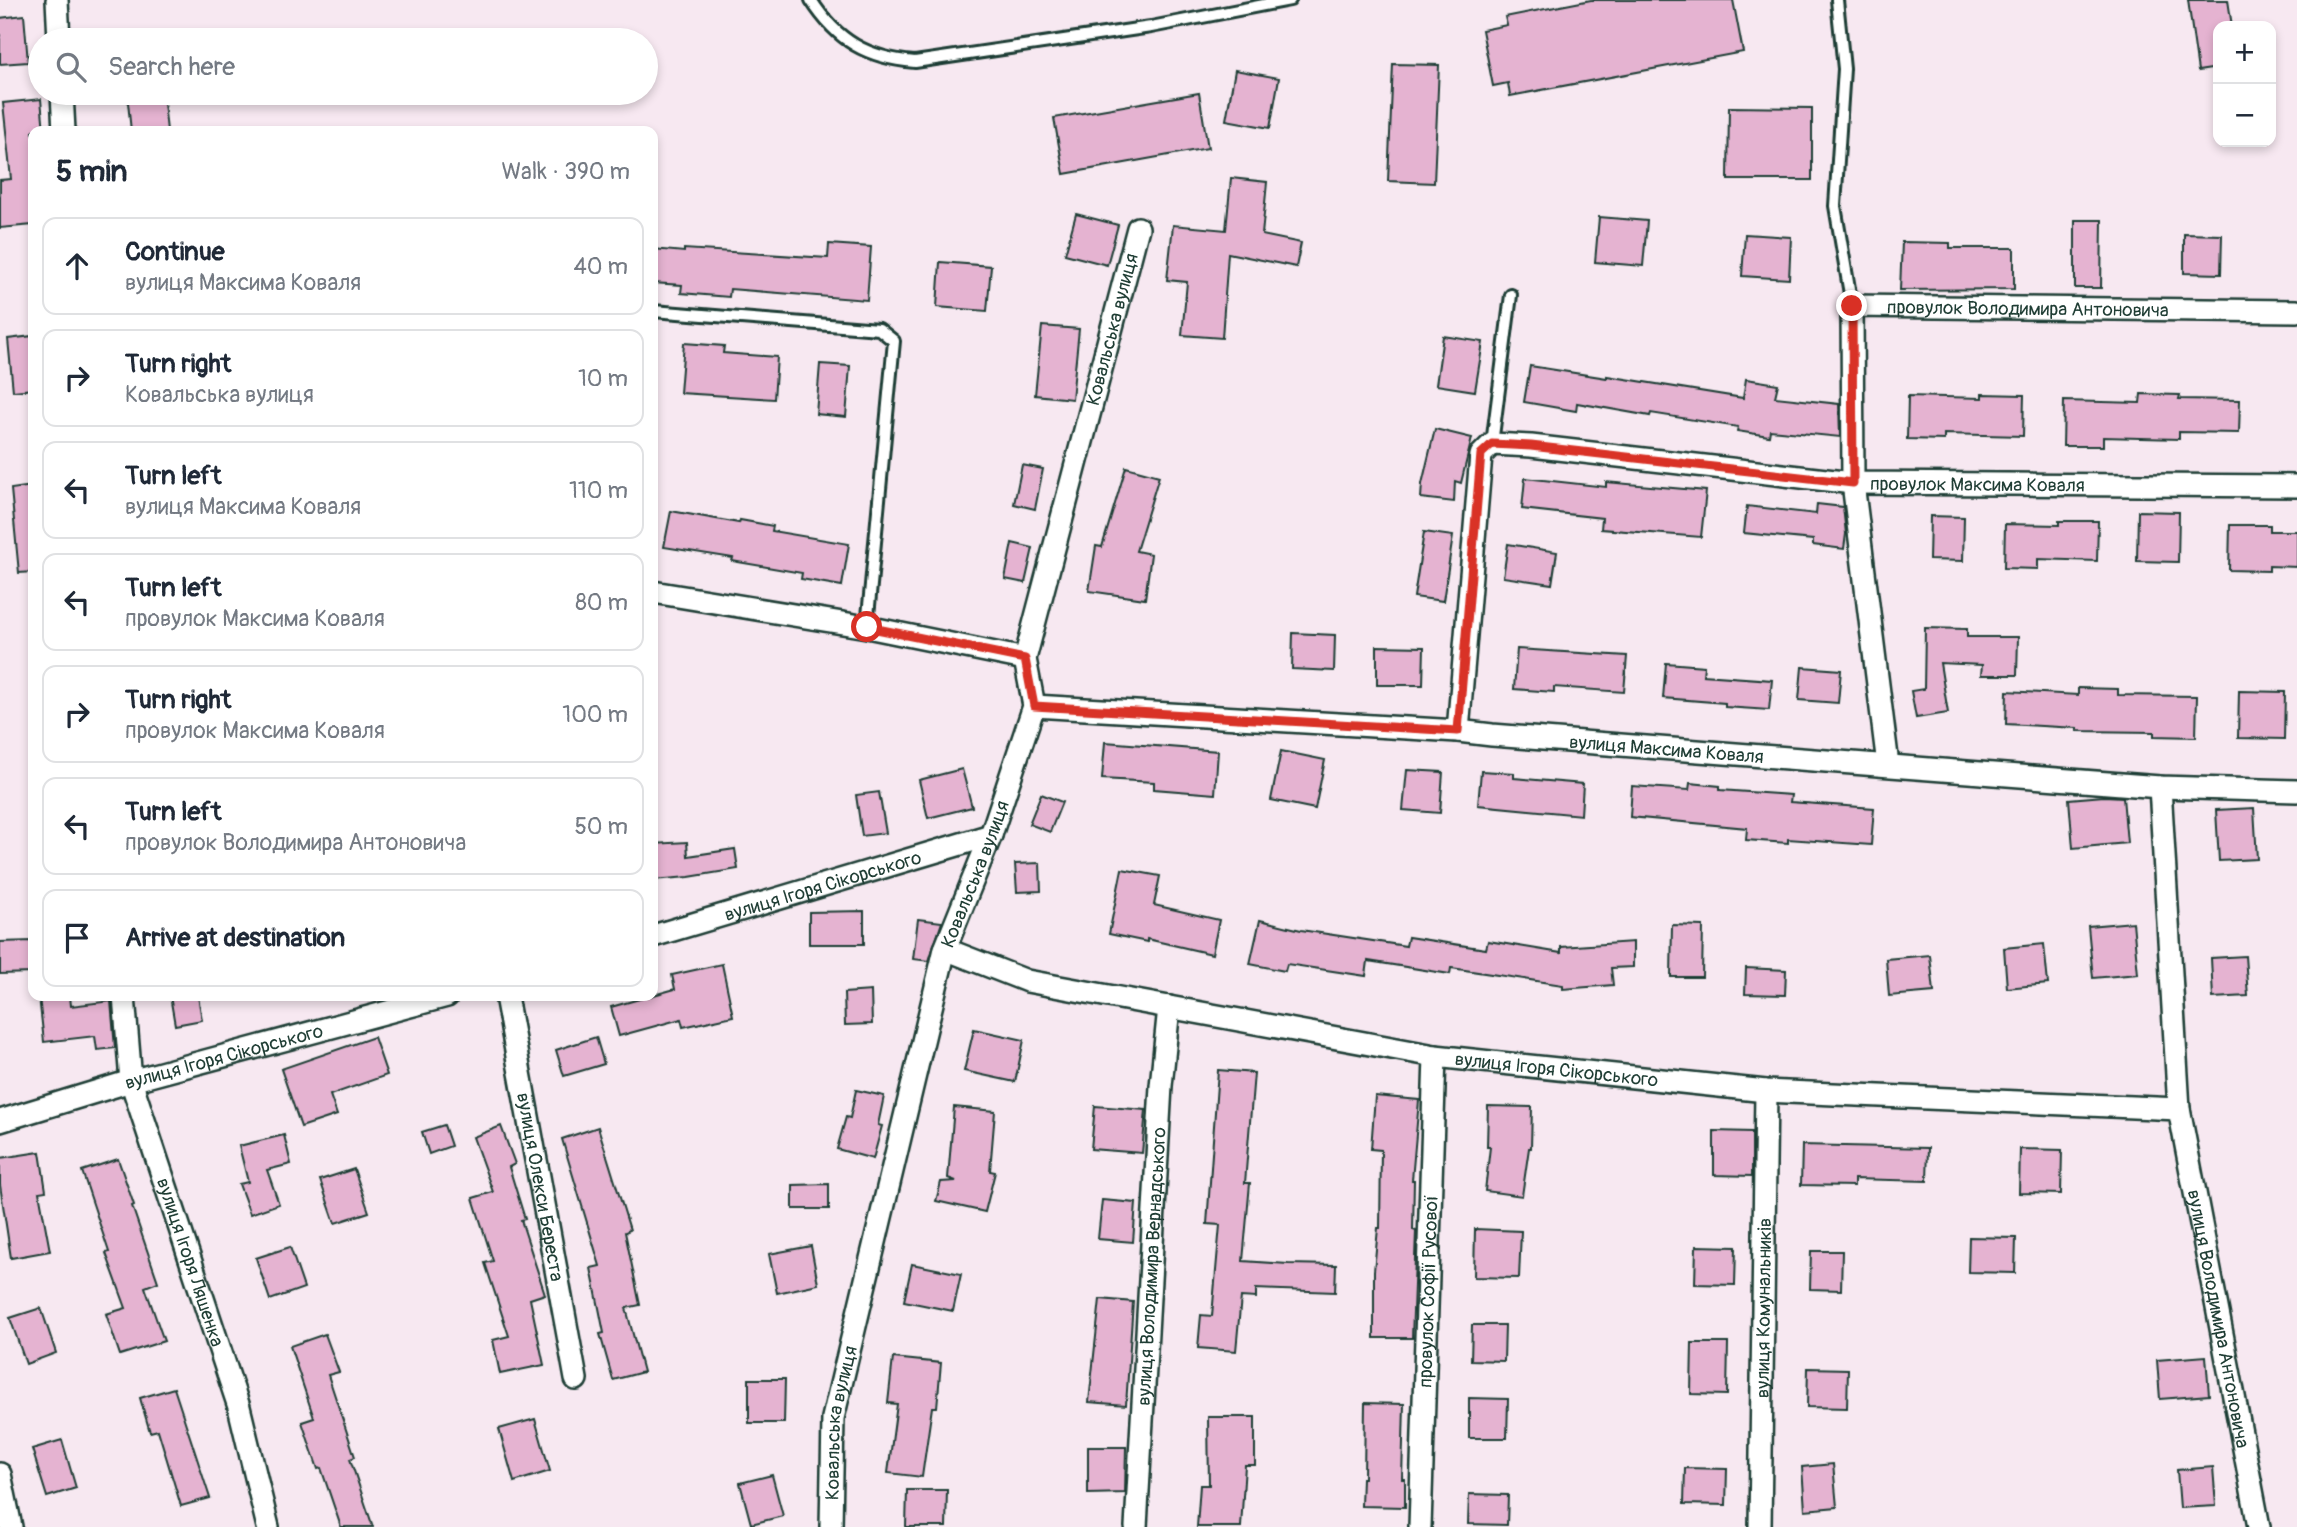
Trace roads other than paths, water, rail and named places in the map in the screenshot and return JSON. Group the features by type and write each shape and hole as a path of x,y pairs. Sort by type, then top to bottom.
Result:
{"street":[{"path":"57,0 59,28"},
{"path":"63,105 64,126"},
{"name":"Ковальська вулиця","path":"831,1527 833,1418 945,949 991,835 1034,706 1025,659 1138,228"},
{"path":"1852,306 1853,483 1888,765"},
{"name":"провулок Володимира Антоновича","path":"1852,306 2297,311"},
{"path":"1458,731 1481,454 1492,444"},
{"name":"провулок Максима Коваля","path":"1492,444 1531,446 1853,483 2297,486"},
{"path":"658,593 867,627 1025,659"},
{"name":"вулиця Максима Коваля","path":"1034,706 1458,731 1492,736 2160,788 2297,791"},
{"name":"вулиця Володимира Антоновича","path":"2160,788 2179,1109 2259,1527"},
{"name":"вулиця Ігоря Сікорського","path":"658,935 991,835"},
{"name":"вулиця Ігоря Сікорського","path":"945,949 1027,981 1434,1056 1766,1091 2179,1109"},
{"name":"вулиця Ігоря Ляшенка","path":"124,1001 131,1081 239,1407 268,1527"},
{"name":"вулиця Ігоря Сікорського","path":"0,1121 131,1081 428,1001"},
{"name":"вулиця Олекси Береста","path":"507,1001 576,1379"},
{"name":"вулиця Володимира Вернадського","path":"1136,1527 1161,1086 1169,1007"},
{"name":"провулок Софії Русової","path":"1420,1527 1434,1056"},
{"name":"вулиця Комунальників","path":"1760,1527 1766,1091"},
{"path":"0,1474 11,1527"}],"lane":[{"path":"810,0 822,18 854,45 883,57 915,62 1152,27 1290,0"},
{"path":"1837,0 1844,69 1835,206 1852,306"},
{"path":"1492,444 1511,295"},
{"path":"658,311 879,329 894,341 867,627"}]}
